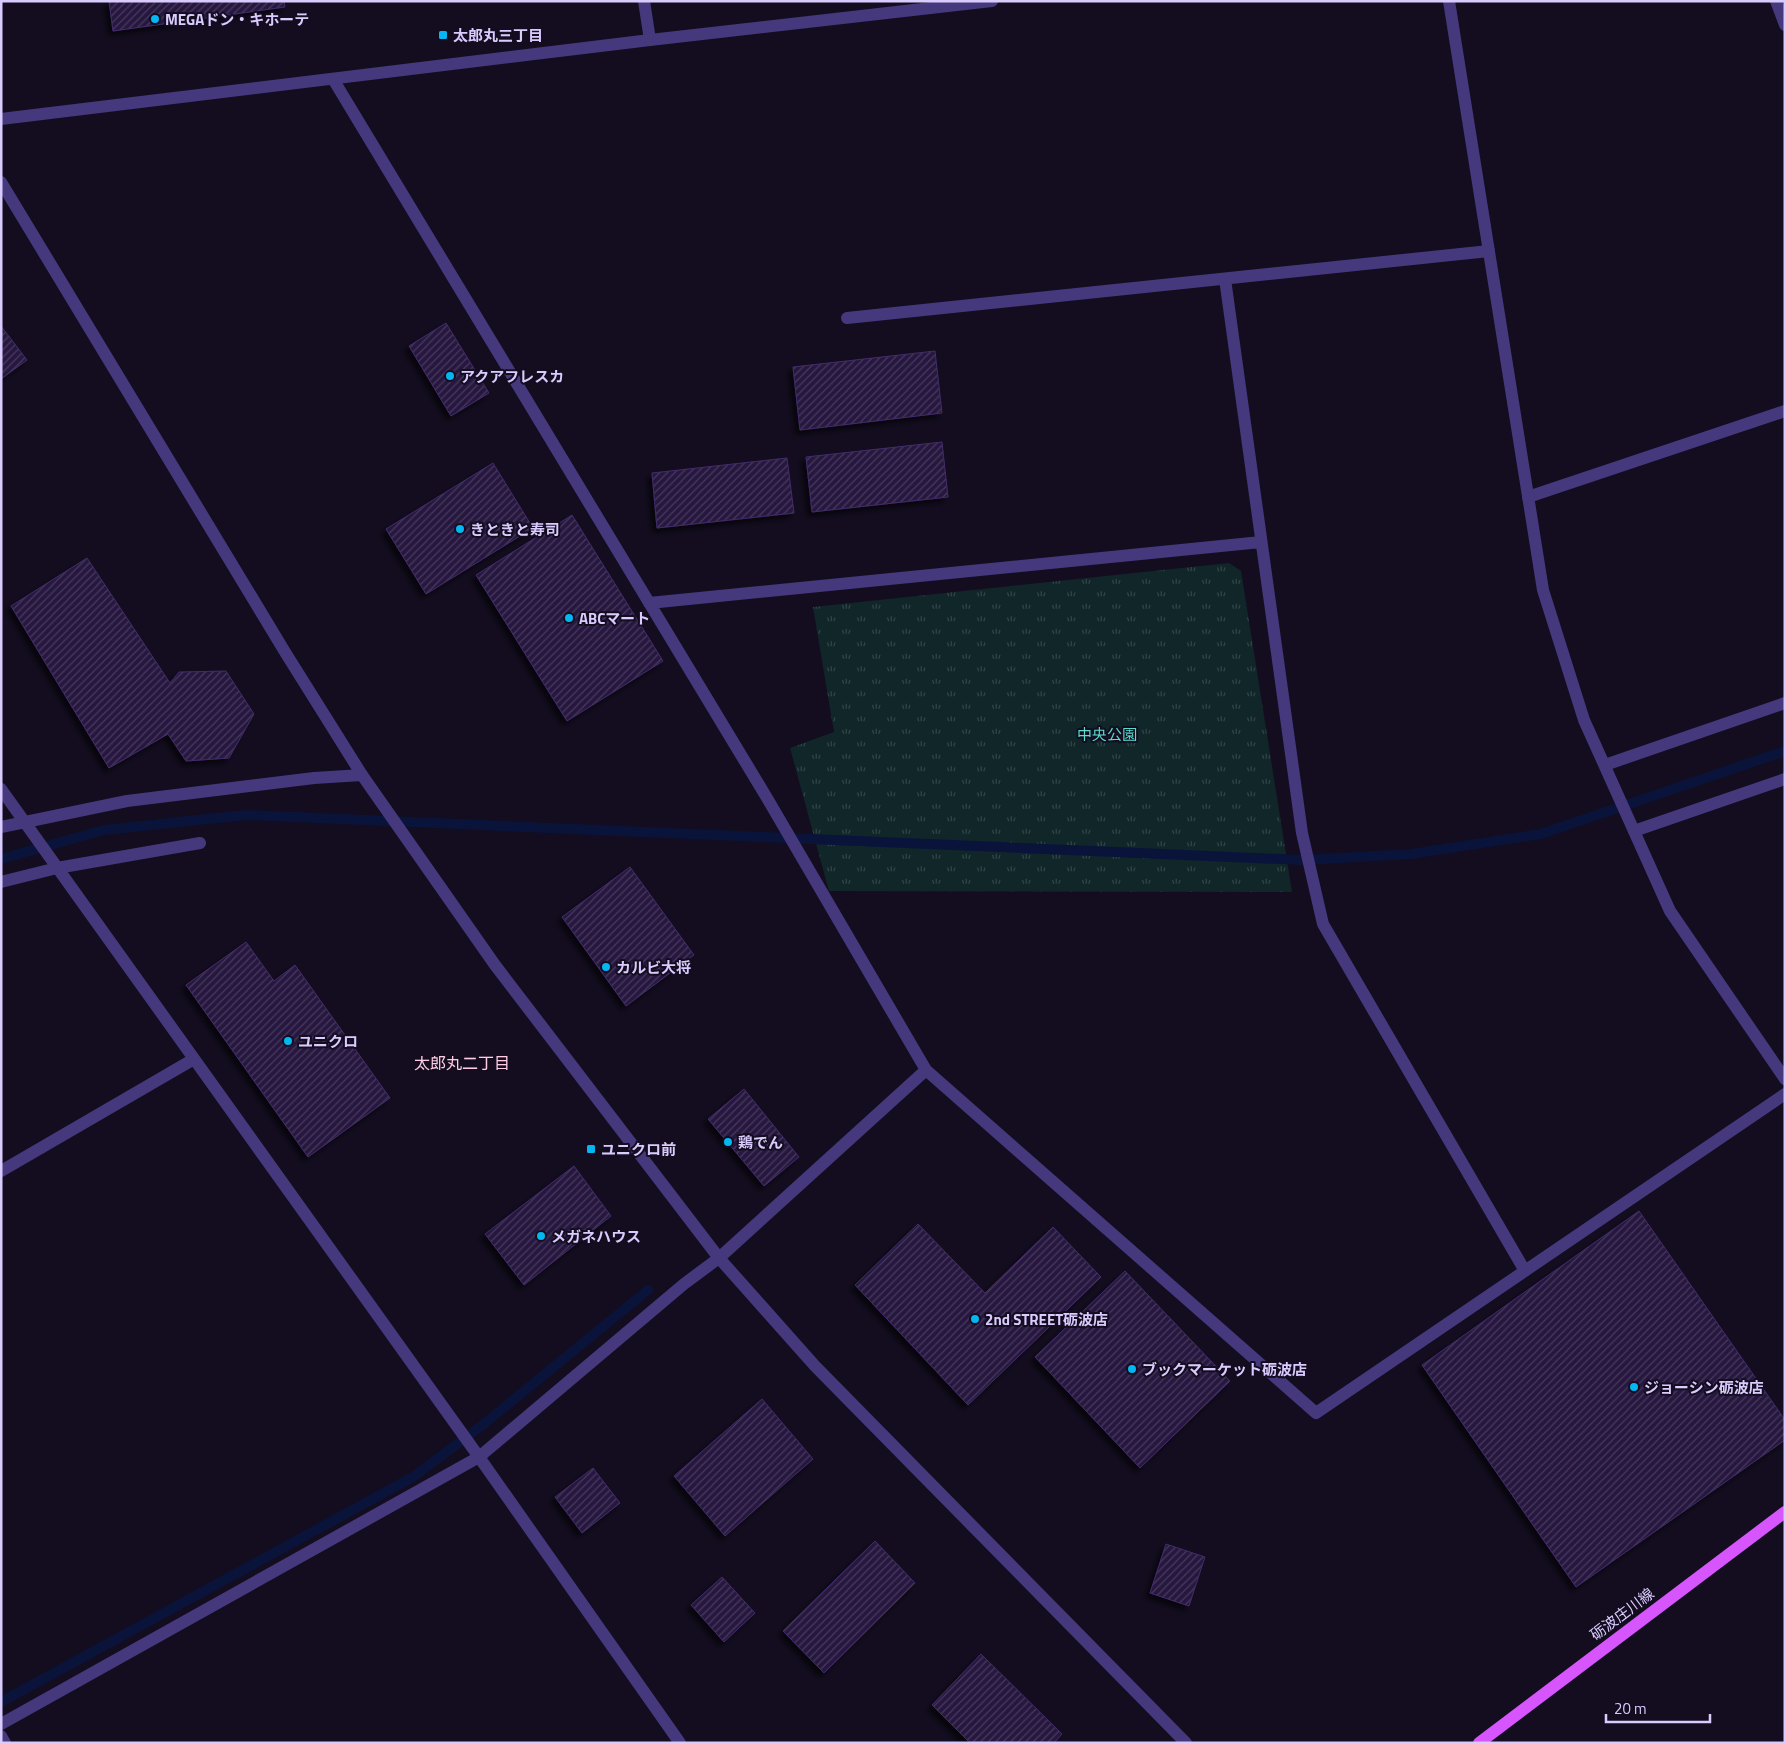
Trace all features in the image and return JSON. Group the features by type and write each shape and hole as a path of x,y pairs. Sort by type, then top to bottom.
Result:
{"main road":[{"name":"砺波庄川線","path":"1479,1743 1785,1512"}],"street":[{"path":"644,1 650,40"},
{"path":"1,120 650,40 992,1"},
{"path":"1449,1 1543,590 1584,720 1670,911 1785,1079"},
{"path":"1776,1 1785,25"},
{"path":"333,79 767,798 926,1070 1316,1413 1785,1094"},
{"path":"1,182 280,644 362,775 495,966 719,1258 816,1366 1186,1743"},
{"path":"847,318 1489,251"},
{"path":"1225,279 1302,833 1323,924 1525,1271"},
{"path":"1528,497 1785,411"},
{"path":"649,603 1262,542"},
{"path":"1605,765 1785,703"},
{"path":"1,827 127,801 314,778 362,775"},
{"path":"1634,831 1785,779"},
{"path":"1,789 479,1457 680,1743"},
{"path":"1,882 57,868 200,843"},
{"path":"1,1171 194,1059"},
{"path":"1,1724 479,1457 684,1284 719,1258 926,1070"},
{"path":"1,1736 5,1743"}],"green space":[{"name":"中央公園","path":"1229,563 1241,571 1292,892 829,891 790,748 834,732 813,607"}],"building":[{"name":"MEGAドン・キホーテ","path":"109,1 284,1 285,7 113,31"},
{"path":"446,323 489,393 451,416 409,346"},
{"path":"1,326 27,360 1,379"},
{"path":"935,351 942,413 800,430 793,367"},
{"path":"942,442 948,497 812,512 806,457"},
{"path":"787,458 794,513 657,528 652,473"},
{"name":"きときと寿司","path":"493,463 533,528 426,594 386,529"},
{"name":"ABCマート","path":"572,515 663,661 567,721 476,575"},
{"path":"87,558 170,683 179,672 226,671 254,714 229,758 186,761 168,734 109,768 11,606"},
{"path":"630,867 694,955 626,1006 562,917"},
{"name":"ユニクロ","path":"246,942 274,981 295,965 390,1098 308,1157 186,985"},
{"path":"744,1089 799,1157 764,1186 708,1119"},
{"path":"574,1166 611,1216 524,1285 485,1234"},
{"path":"1639,1211 1785,1420 1785,1440 1576,1587 1422,1365"},
{"path":"918,1224 985,1293 1053,1227 1101,1277 968,1405 855,1285"},
{"name":"ブックマーケット砺波店","path":"1125,1271 1230,1381 1140,1468 1035,1357"},
{"path":"762,1399 813,1459 725,1536 674,1476"},
{"path":"593,1468 620,1503 582,1533 555,1497"},
{"path":"875,1541 915,1583 824,1673 783,1631"},
{"path":"1166,1544 1205,1557 1189,1606 1150,1593"},
{"path":"722,1577 755,1613 724,1642 691,1605"},
{"path":"981,1654 1062,1734 1054,1743 970,1743 932,1705"}],"waterway":[{"path":"1,859 104,830 246,815 1303,860 1411,854 1541,834 1785,751"},
{"path":"1,1702 413,1477 485,1423 648,1290"}],"place":[{"name":"MEGAドン・キホーテ","path":"155,19"},
{"name":"太郎丸三丁目","path":"443,35"},
{"name":"アクアフレスカ","path":"450,376"},
{"name":"きときと寿司","path":"460,529"},
{"name":"ABCマート","path":"569,618"},
{"name":"カルビ大将","path":"606,967"},
{"name":"ユニクロ","path":"288,1041"},
{"name":"鶏でん","path":"728,1142"},
{"name":"ユニクロ前","path":"591,1149"},
{"name":"メガネハウス","path":"541,1236"},
{"name":"2nd STREET砺波店","path":"975,1319"},
{"name":"ブックマーケット砺波店","path":"1132,1369"},
{"name":"ジョーシン砺波店","path":"1634,1387"}],"district":[{"name":"太郎丸二丁目","path":"462,1063"}]}
